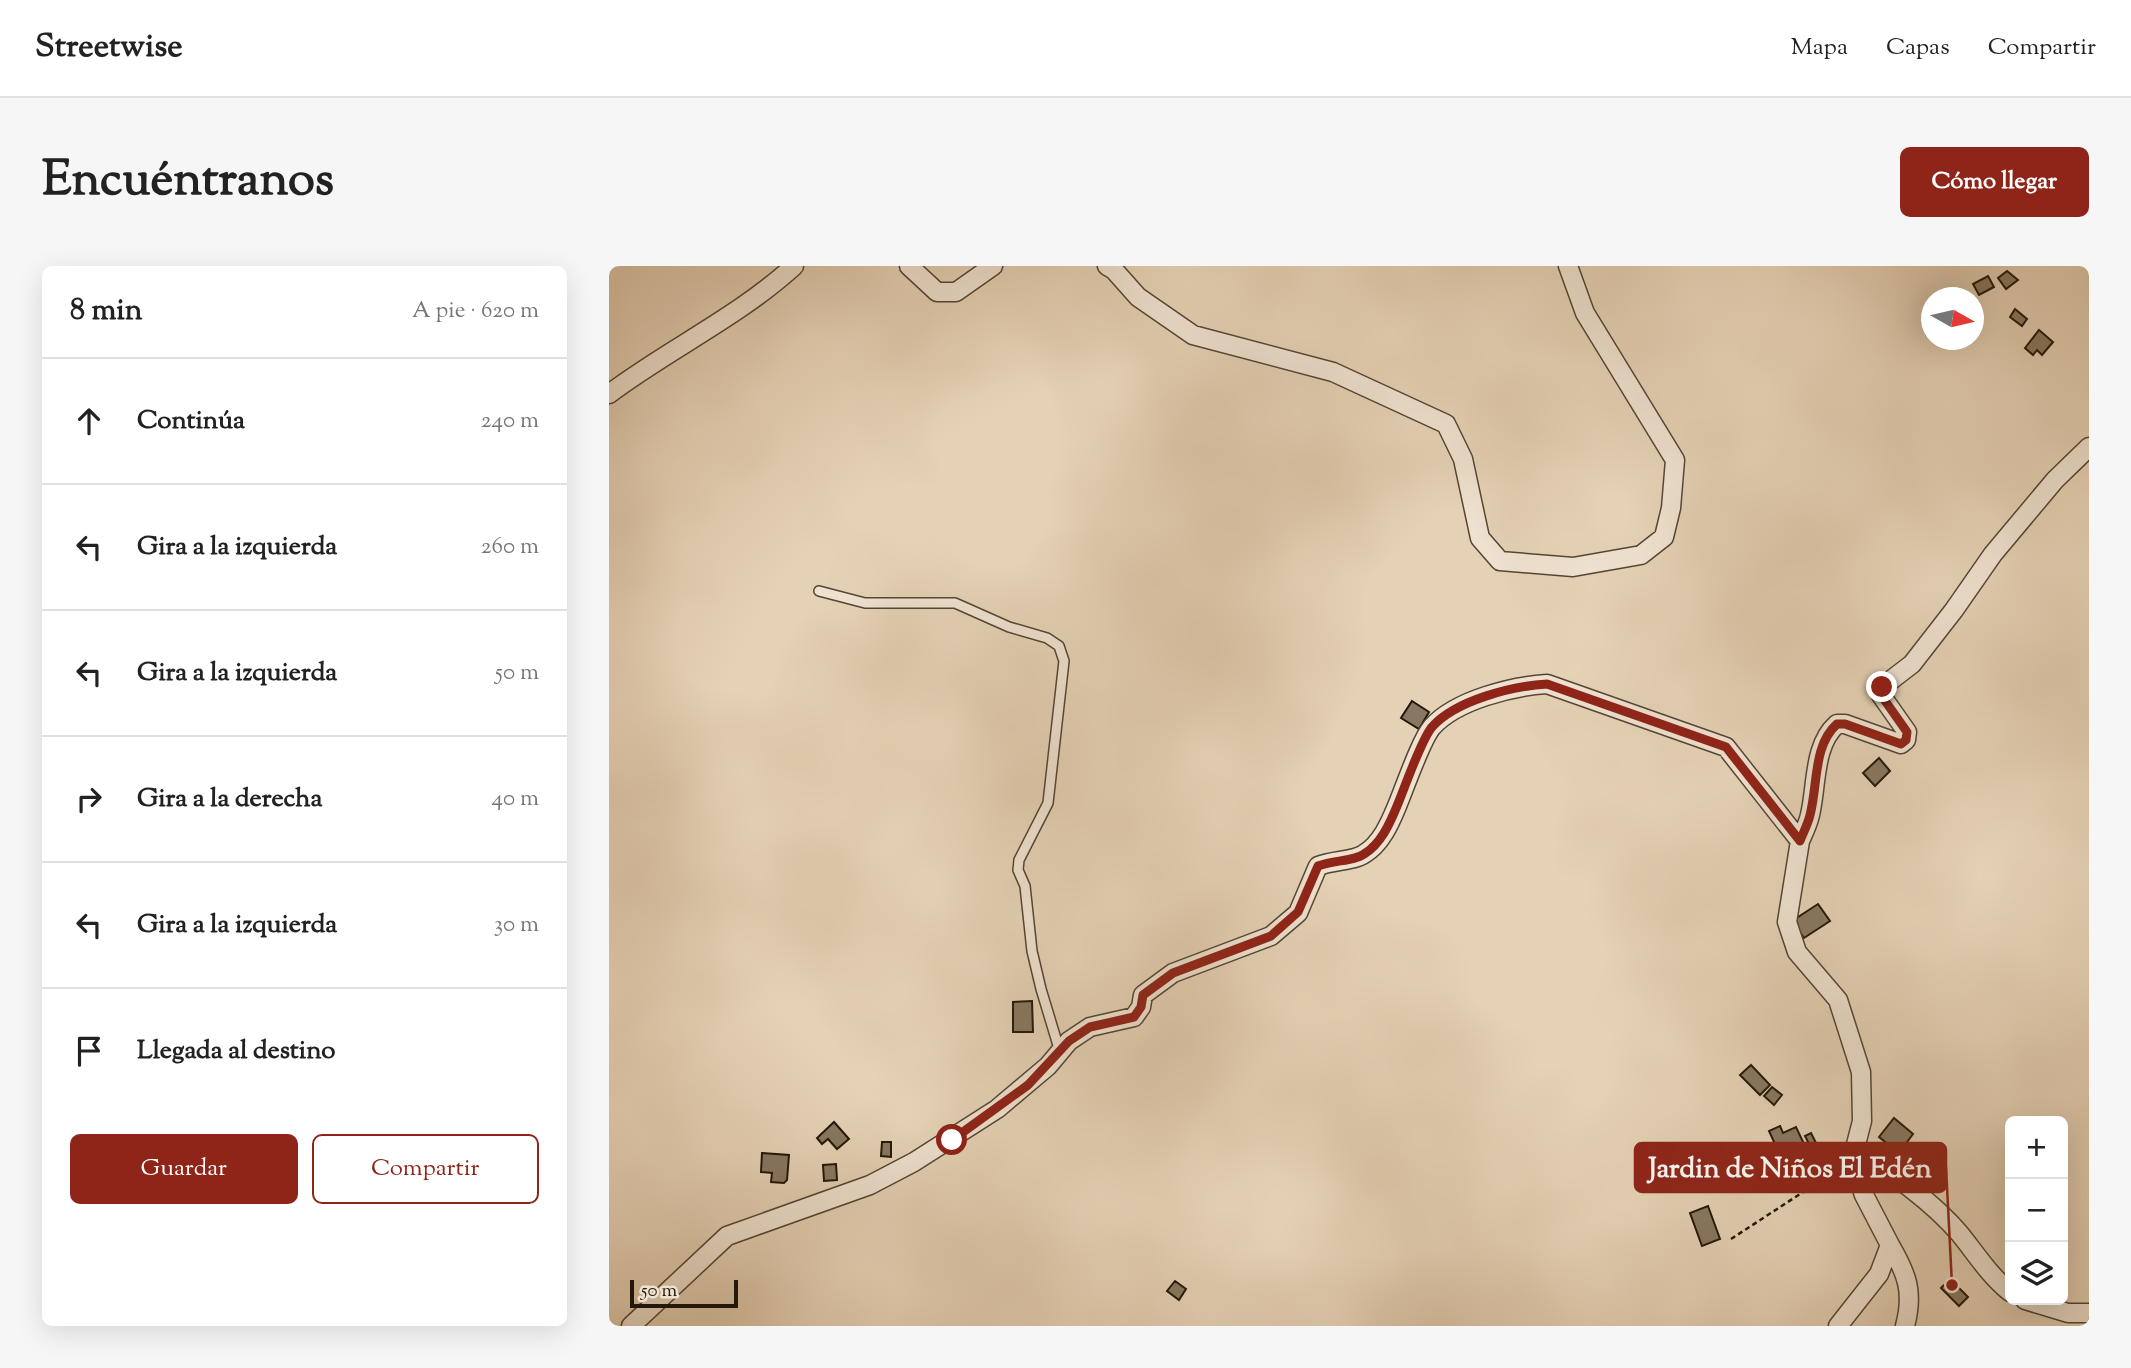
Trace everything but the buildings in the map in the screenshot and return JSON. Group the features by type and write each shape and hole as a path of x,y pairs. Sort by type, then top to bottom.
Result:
{"street":[{"path":"609,394 652,362 711,329 763,294 794,266"},
{"path":"909,266 937,292 956,292 993,266"},
{"path":"1107,266 1114,270 1138,297 1193,335 1332,372 1446,424 1463,459 1480,538 1500,561 1573,567 1641,555 1664,537 1671,508 1675,460 1585,313 1568,266"},
{"path":"1905,1326 1910,1309 1907,1274 1864,1195 1853,1155 1862,1121 1861,1072 1838,1000 1797,951 1787,922 1800,841 1810,816 1822,748 1829,731 1837,724 1845,724 1901,744 1906,740 1907,732 1881,695 1882,687 1912,664 1993,554 2055,480 2089,447"},
{"path":"631,1326 727,1236 870,1185 915,1162 997,1110 1090,1027 1134,1017 1141,1007 1143,995 1173,973 1271,936 1298,912 1318,866 1336,859 1356,859 1367,853 1387,829 1432,727 1467,703 1522,685 1547,684 1726,747 1800,841"},
{"path":"1853,1155 1914,1190 1959,1234 1976,1257 2005,1287"},
{"path":"1838,1326 1879,1274 1890,1245"},
{"path":"2042,1305 2068,1313 2089,1313"}],"lane":[{"path":"819,591 865,603 955,603 1009,627 1047,638 1059,646 1064,662 1048,803 1019,860 1019,870 1025,886 1035,964 1060,1052"}],"path":[{"path":"1731,1239 1853,1155"}],"place":[{"name":"Jardin de Niños El Edén","path":"1952,1285"}],"route":[{"path":"952,1140 1028,1085 1069,1041 1090,1027 1134,1017 1141,1007 1143,995 1173,973 1271,936 1298,912 1310,891 1318,866 1336,859 1356,859 1367,853 1387,829 1432,727 1467,703 1522,685 1547,684 1608,704 1654,724 1726,747 1800,841 1810,816 1822,748 1829,731 1837,724 1845,724 1869,730 1901,744 1906,740 1907,732 1881,695 1882,687"}]}
